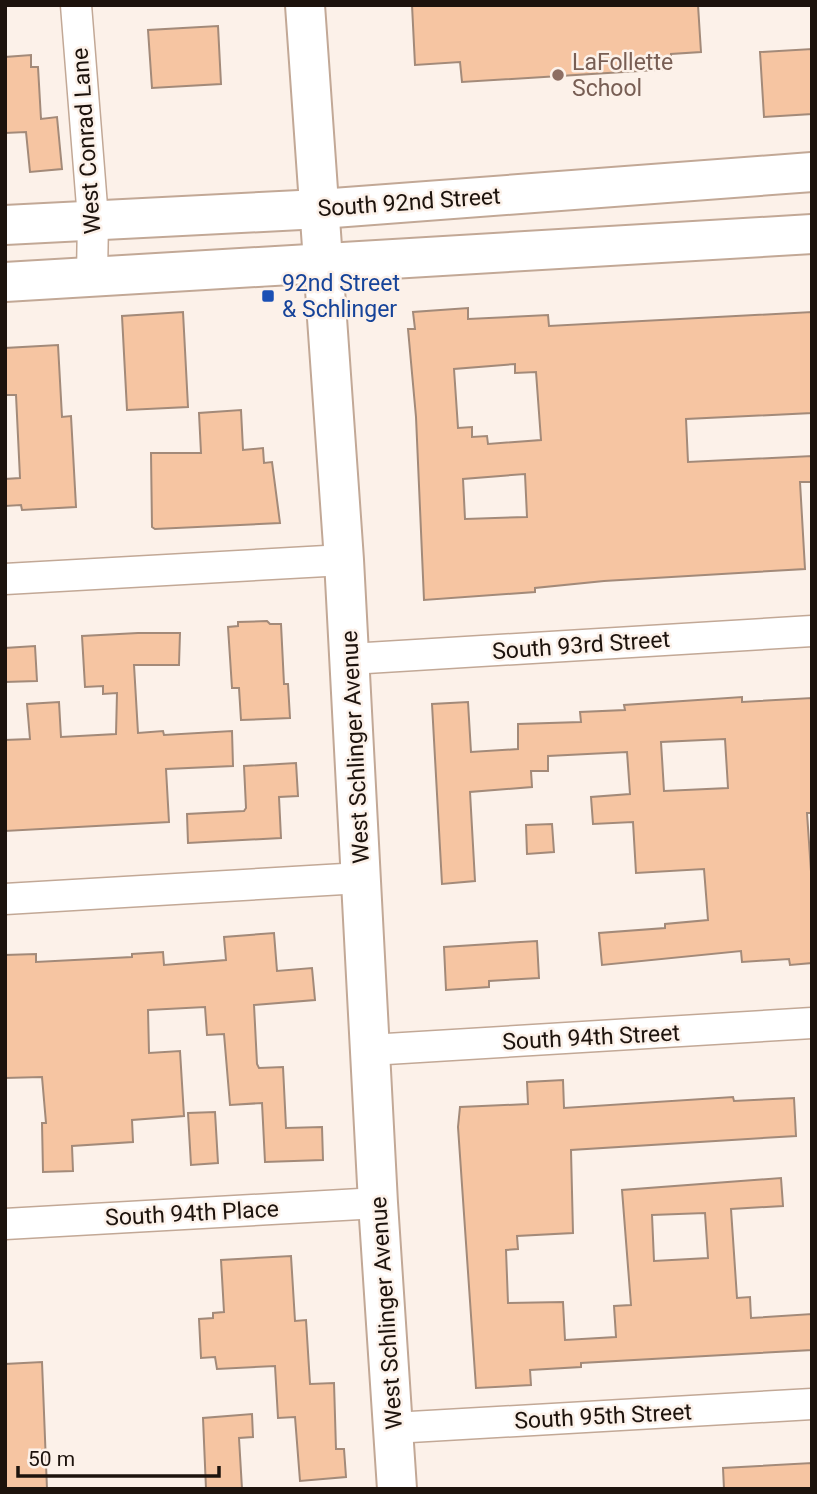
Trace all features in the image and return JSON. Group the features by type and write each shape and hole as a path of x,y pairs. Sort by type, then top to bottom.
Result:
{"street":[{"name":"West Conrad Lane","path":"76,5 93,219 92,276"},
{"name":"West Schlinger Avenue","path":"305,5 344,560 378,1203 397,1489"},
{"name":"South 92nd Street","path":"5,225 320,209 812,172"},
{"path":"624,186 626,245"},
{"path":"5,282 812,234"},
{"path":"5,579 344,560"},
{"name":"South 93rd Street","path":"350,659 812,631"},
{"path":"5,899 361,878"},
{"name":"South 94th Street","path":"370,1049 812,1023"},
{"name":"South 94th Place","path":"5,1224 378,1203"},
{"name":"South 95th Street","path":"393,1428 812,1404"}],"building":[{"path":"412,5 698,5 701,52 671,54 671,69 462,82 460,62 415,65"},
{"path":"218,26 221,84 152,88 148,30"},
{"path":"812,49 812,114 764,117 760,52"},
{"path":"31,55 31,67 38,67 41,119 57,117 62,169 30,172 26,132 5,133 5,57"},
{"path":"468,308 468,319 548,315 549,326 812,312 812,413 686,419 688,462 812,456 812,482 800,482 805,569 604,581 535,588 535,592 424,600 416,417 408,329 415,329 413,312","holes":["515,364 515,373 536,372 541,440 488,444 487,436 472,437 472,427 458,428 454,369","525,474 527,517 465,519 463,479"]},
{"path":"183,312 188,407 127,410 122,316"},
{"path":"58,345 62,417 71,416 76,507 22,510 21,505 5,506 5,479 20,478 16,395 5,395 5,348"},
{"path":"241,410 243,450 263,448 264,463 272,462 280,523 152,527 151,453 201,453 199,413"},
{"path":"267,621 270,624 281,624 284,684 288,684 290,718 241,720 239,688 232,688 228,627 238,626 238,622"},
{"path":"180,633 179,665 134,665 138,733 163,731 164,735 232,731 233,766 166,769 169,822 5,831 5,740 30,739 27,704 59,702 61,737 116,734 117,693 103,694 103,686 85,687 82,636"},
{"path":"35,646 37,681 5,682 5,648"},
{"path":"742,697 742,702 812,698 812,813 807,813 812,886 812,963 790,965 789,959 742,962 741,951 602,965 599,933 665,928 665,924 708,920 704,869 636,873 633,822 593,824 591,797 630,794 627,752 548,756 548,771 531,771 532,787 470,792 475,881 442,884 432,704 468,702 471,752 518,749 518,724 581,722 580,712 625,710 624,705","holes":["725,739 728,788 664,791 661,742"]},
{"path":"296,763 298,796 279,797 281,838 188,843 187,814 244,811 244,766"},
{"path":"552,824 554,852 527,854 526,825"},
{"path":"274,933 277,971 312,968 315,1000 254,1005 257,1064 259,1068 283,1067 286,1128 322,1127 323,1160 265,1162 262,1103 230,1105 224,1034 207,1035 205,1007 148,1010 149,1053 180,1051 184,1116 132,1120 133,1142 72,1146 73,1171 43,1172 42,1123 46,1123 42,1077 5,1078 5,955 36,954 36,962 132,957 132,954 163,952 164,965 226,960 224,937"},
{"path":"537,941 539,978 489,981 489,987 446,990 444,947"},
{"path":"563,1080 564,1108 733,1097 734,1101 794,1098 796,1136 571,1150 573,1233 517,1236 518,1249 506,1250 508,1303 563,1302 565,1340 616,1337 614,1306 631,1305 622,1190 781,1178 783,1206 731,1209 737,1298 750,1297 751,1318 812,1314 812,1350 581,1363 581,1367 530,1370 531,1385 476,1388 458,1127 460,1107 528,1104 527,1082","holes":["705,1213 708,1258 654,1261 652,1215"]},
{"path":"215,1112 218,1163 191,1165 188,1113"},
{"path":"291,1256 295,1321 306,1320 310,1384 334,1383 336,1449 344,1449 346,1477 300,1481 295,1417 278,1418 275,1366 217,1369 215,1357 201,1358 199,1319 213,1318 213,1313 224,1312 221,1260"},
{"path":"42,1362 47,1489 5,1489 5,1364"},
{"path":"252,1414 253,1437 239,1438 242,1489 206,1489 203,1418"},
{"path":"812,1463 812,1489 724,1489 723,1468"}],"place":[{"name":"LaFollette School","path":"558,75"},
{"name":"92nd Street & Schlinger","path":"268,296"}]}
